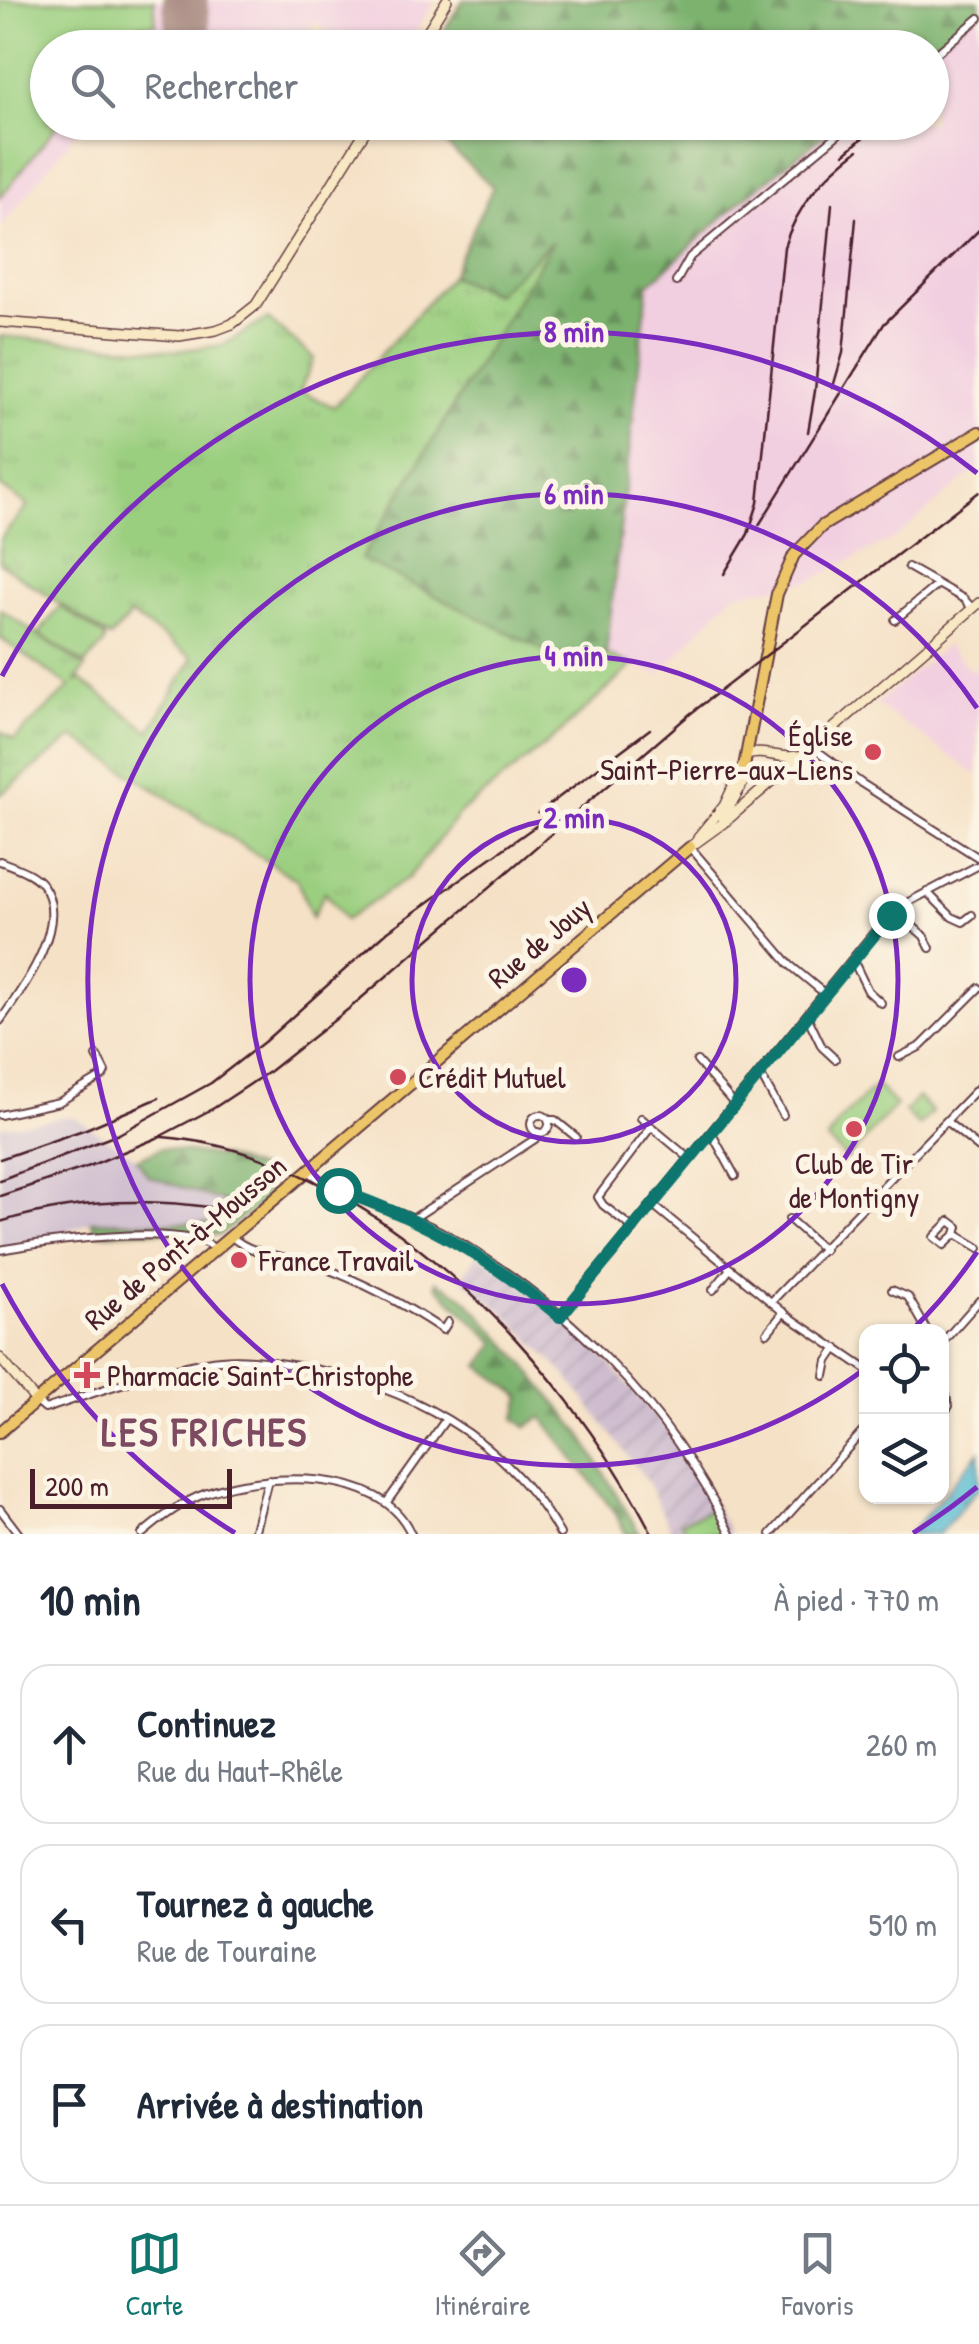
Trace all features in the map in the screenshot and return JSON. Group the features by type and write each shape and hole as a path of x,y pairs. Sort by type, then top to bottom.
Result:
{"main road":[{"path":"428,30 446,0"},
{"path":"0,322 179,336 232,324 264,295 360,140"},
{"name":"Rue de Jouy","path":"710,834 734,802 745,779 770,634 787,566 813,536 979,432"},
{"name":"Rue de Jouy","path":"402,1092 976,606"},
{"path":"745,763 754,780 771,782 768,752 755,741 756,706"},
{"path":"690,846 724,806 745,763 756,752 804,752"},
{"name":"Rue de Pont-à-Mousson","path":"0,1432 402,1092"},
{"path":"0,1358 37,1402"}],"street":[{"path":"949,44 979,18"},
{"path":"676,282 690,257 831,140"},
{"path":"908,567 976,606"},
{"path":"894,620 938,584"},
{"path":"560,1317 895,911 979,862 866,787 804,752"},
{"path":"690,846 790,965 825,994"},
{"path":"0,861 34,876 42,884 48,894 50,925 38,962 0,1022"},
{"path":"927,892 952,917 964,922 972,915"},
{"path":"895,911 924,936 930,948"},
{"path":"853,960 868,991 882,1003"},
{"path":"899,1057 922,1046 977,996"},
{"path":"807,1016 822,1046 835,1060"},
{"path":"0,1115 59,1102 103,1076 105,1072 97,1056"},
{"path":"697,1061 735,1105"},
{"path":"760,1074 783,1114"},
{"path":"772,1302 979,1088"},
{"path":"538,1132 532,1125 534,1118 542,1115 555,1120 576,1138"},
{"path":"641,1118 691,1159"},
{"path":"413,1219 535,1139 538,1132 548,1128 548,1120"},
{"path":"947,1122 979,1148"},
{"path":"634,1230 598,1198 652,1127"},
{"path":"712,1134 735,1176"},
{"path":"308,1171 338,1190 450,1237 513,1278 560,1317 650,1406 700,1474 731,1534"},
{"path":"653,1206 784,1312 859,1363"},
{"path":"789,1219 824,1250"},
{"path":"956,1234 979,1248"},
{"path":"232,1236 242,1246 316,1264 353,1280 396,1300 443,1330 448,1322"},
{"path":"0,1250 76,1238 153,1237 205,1240 216,1250"},
{"path":"713,1290 730,1269"},
{"path":"892,1290 908,1296 924,1324"},
{"path":"949,1337 976,1312 979,1301"},
{"path":"767,1333 784,1312"},
{"path":"825,1376 828,1361 837,1348"},
{"path":"37,1402 44,1409 83,1394 207,1362 288,1364 361,1380 406,1396 495,1452 522,1477 560,1534"},
{"path":"388,1502 446,1419"},
{"path":"771,1534 859,1436"},
{"path":"254,1534 268,1480"},
{"path":"142,1534 168,1512 204,1494 268,1480 338,1484 388,1502 410,1534"},
{"path":"0,1509 20,1534"}],"shaded area":[{"path":"0,0 435,0 416,30 325,30 317,22 308,30 30,30 30,140 70,140 0,228"},
{"path":"979,10 979,467 896,537 810,581 733,594 659,675 606,654 648,285 743,199 818,140 949,140 949,35"},
{"path":"947,645 972,672 979,666 977,775 876,704"},
{"path":"73,1116 137,1159 148,1176 225,1202 215,1224 91,1221 54,1237 0,1247 0,1127"},
{"path":"478,1255 513,1278 595,1347 680,1444 731,1534 673,1534 647,1481 566,1375 501,1310 461,1278"}],"green space":[{"path":"0,0 154,0 156,24 136,26 133,30 30,30 30,140 46,140 0,198"},
{"path":"463,0 979,0 979,10 949,35 949,30 444,30"},
{"path":"442,140 818,140 743,199 648,285 606,654 584,670 361,559 553,241 495,294 451,276 493,187"},
{"path":"555,236 584,670 606,654 633,665 560,733 460,813 409,877 345,920 325,892 312,918 298,881 73,737 0,795 0,731 14,740 70,687 0,638 0,609 85,667 75,683 79,679 150,731 193,658 131,615 110,638 0,563 0,539 28,506 0,486 0,336 176,351 223,345 268,319 314,358 300,391 334,407 451,276 495,294"},
{"path":"60,606 105,637 104,644 85,664 39,634"},
{"name":"Club de Tir de Montigny","path":"876,1085 896,1105 847,1159 827,1140 841,1119"},
{"path":"918,1097 932,1112 919,1126 905,1112"},
{"path":"161,1148 223,1157 267,1172 269,1198 220,1235 152,1231 98,1234 91,1221 215,1224 225,1202 148,1176 137,1159"},
{"path":"436,1281 463,1296 581,1434 640,1534 626,1534 615,1513 542,1417 526,1427 515,1419 522,1397 479,1366 496,1343 436,1286"},
{"path":"711,1509 722,1534 687,1534 681,1522"}],"water":[{"path":"979,1452 979,1487 939,1534 910,1534 935,1504 949,1504 949,1488"}],"runway":[{"path":"185,0 188,30"}],"railway":[{"path":"844,154 860,140"},
{"path":"724,574 748,534 758,503 784,247 796,218 813,193 858,150"},
{"path":"808,432 832,204"},
{"path":"833,387 843,353 856,219"},
{"path":"759,525 884,324 979,230"},
{"path":"0,1196 157,1138 214,1108 270,1071 351,1007 690,714 979,492"},
{"path":"538,813 650,729"},
{"path":"0,1180 119,1134 211,1083 264,1042 388,931 554,813"},
{"path":"0,1159 159,1098"},
{"path":"162,1137 239,1151 313,1181 384,1223 451,1276 513,1336 567,1401 614,1468 652,1534"},
{"path":"0,1222 54,1209 107,1203 161,1202 216,1208"}],"place":[{"name":"Église Saint-Pierre-aux-Liens","path":"873,752"},
{"name":"Crédit Mutuel","path":"398,1077"},
{"name":"Club de Tir de Montigny","path":"854,1129"},
{"name":"France Travail","path":"239,1260"},
{"name":"Pharmacie Saint-Christophe","path":"87,1375"}],"district":[{"name":"LES FRICHES","path":"205,1431"}],"route":[{"path":"338,1190 406,1215 450,1237 513,1278 560,1317 891,915"}]}
